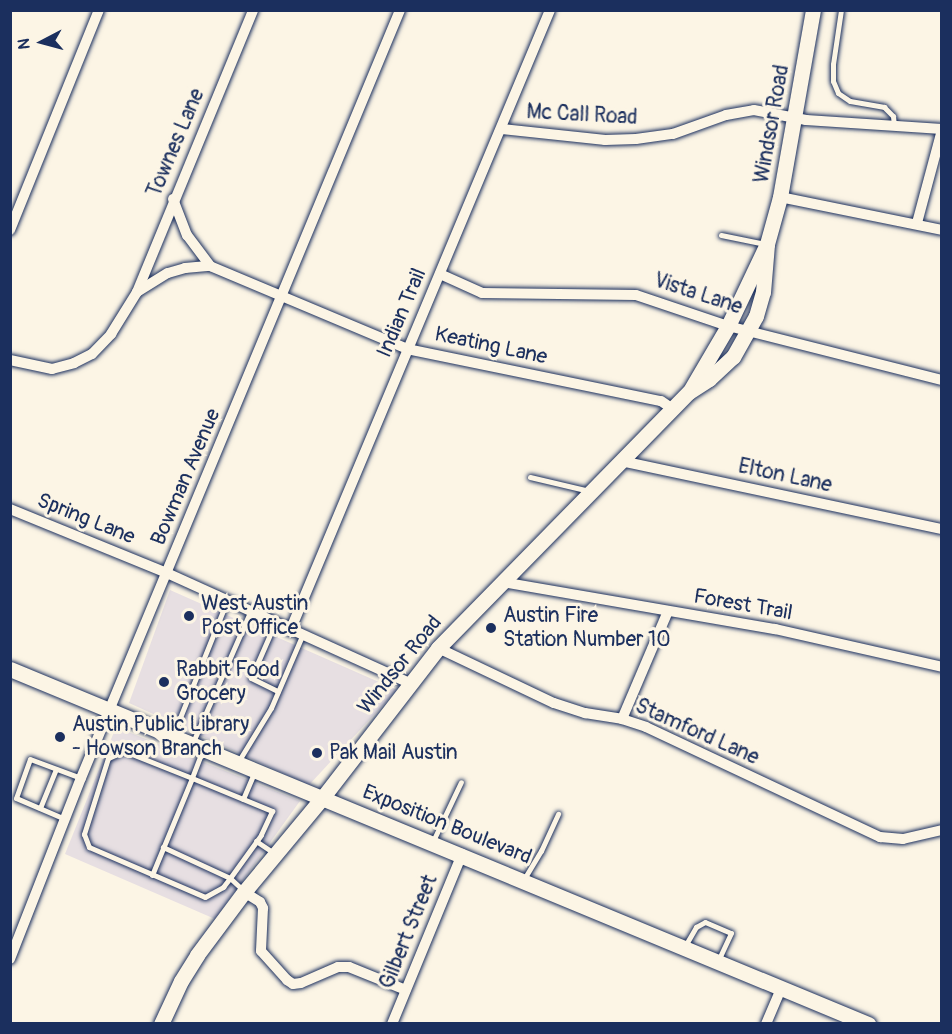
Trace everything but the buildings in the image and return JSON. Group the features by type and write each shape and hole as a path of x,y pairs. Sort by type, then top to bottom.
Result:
{"street":[{"path":"10,230 99,10"},
{"name":"Townes Lane","path":"10,360 52,369 93,354 111,334 137,292 173,199 253,10"},
{"name":"Bowman Avenue","path":"10,959 81,778 400,10"},
{"name":"Indian Trail","path":"290,630 550,10"},
{"name":"Windsor Road","path":"689,393 729,326 767,244 780,197 813,10"},
{"name":"Mc Call Road","path":"502,129 605,140 636,139 673,134 742,111 768,111 794,118 942,129"},
{"path":"917,223 942,129"},
{"path":"780,197 917,223 942,230"},
{"path":"173,199 187,235 210,266"},
{"name":"Windsor Road","path":"161,1023 192,964 244,891 323,797 438,648 689,393 709,379 733,357 749,332 763,292 767,244"},
{"path":"137,292 168,273 185,268 210,266"},
{"name":"Keating Lane","path":"210,266 407,349 661,401 673,409"},
{"name":"Vista Lane","path":"440,274 482,293 636,295 749,332 942,380"},
{"name":"Elton Lane","path":"621,461 942,529"},
{"name":"Spring Lane","path":"10,509 167,573 410,683"},
{"name":"Forest Trail","path":"502,582 775,629 942,667"},
{"path":"622,718 668,611"},
{"name":"Stamford Lane","path":"438,648 554,703 585,713 622,718 880,837 903,839 942,830"},
{"name":"Exposition Boulevard","path":"10,669 433,841 868,1023"},
{"name":"Gilbert Street","path":"392,1023 462,854"},
{"path":"244,891 260,902 263,908 261,951 287,980 301,983 338,967 349,967 406,990"},
{"path":"766,1023 781,988"}],"lane":[{"path":"841,10 833,64 833,81 838,93 850,101 884,107 893,116 894,126"},
{"path":"721,235 767,244"},
{"path":"530,477 590,492"},
{"path":"172,736 227,601"},
{"path":"152,875 192,778 198,746 250,612"},
{"path":"274,623 251,678 278,690"},
{"path":"238,762 278,690 303,636"},
{"path":"124,751 243,799 272,811 256,841 223,887 205,897 89,847 84,834 108,758 124,751"},
{"path":"65,819 16,798 30,759 81,778"},
{"path":"40,808 56,769"},
{"path":"243,799 256,770"},
{"path":"433,841 461,782"},
{"path":"524,879 541,851 558,814"},
{"path":"256,841 276,854"},
{"path":"163,847 230,878 244,891"},
{"path":"685,946 696,927 705,922 731,933 719,961"}],"shaded area":[{"path":"170,590 397,690 309,785 129,703"},
{"path":"116,727 300,801 215,919 65,854"}],"place":[{"name":"West Austin Post Office","path":"189,616"},
{"name":"Austin Fire Station Number 10","path":"491,628"},
{"name":"Rabbit Food Grocery","path":"164,682"},
{"name":"Austin Public Library - Howson Branch","path":"60,737"},
{"name":"Pak Mail Austin","path":"317,753"}]}
